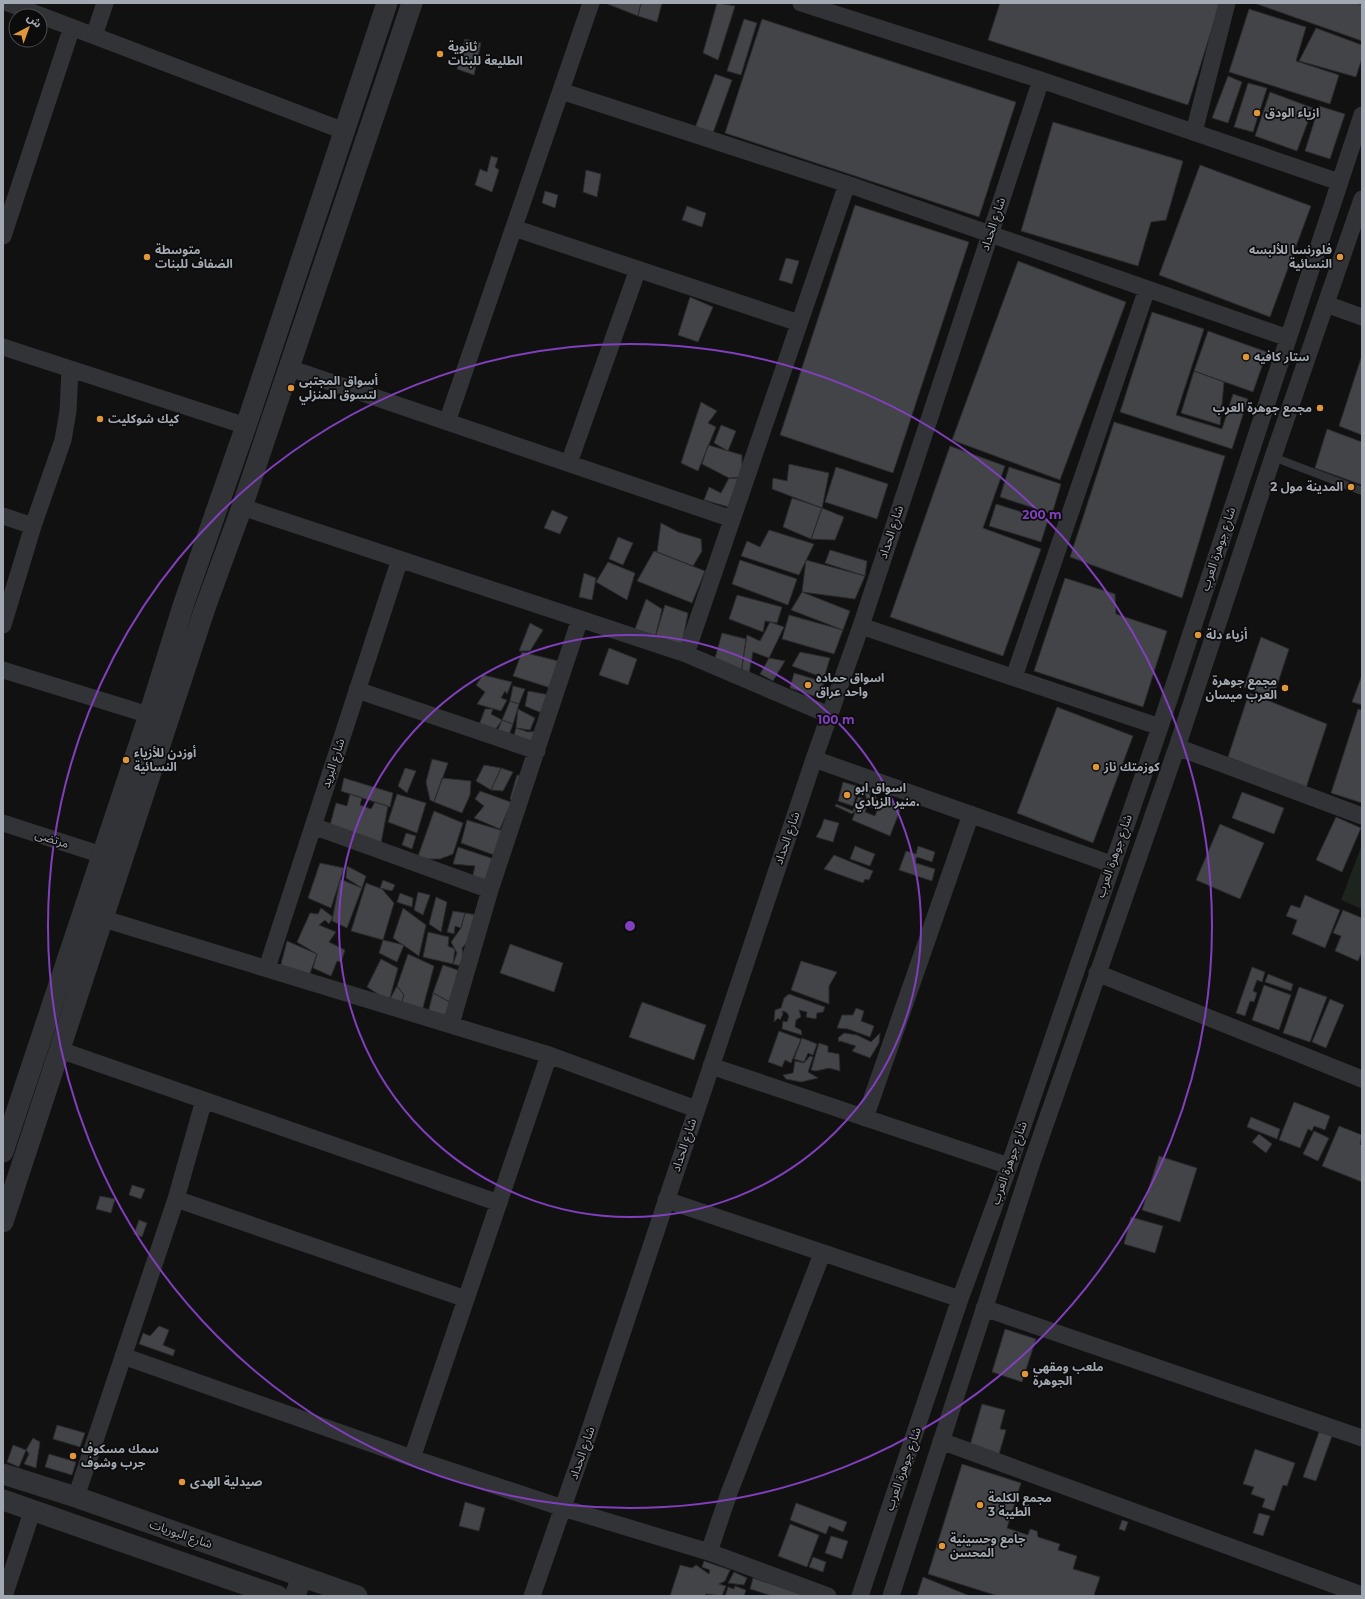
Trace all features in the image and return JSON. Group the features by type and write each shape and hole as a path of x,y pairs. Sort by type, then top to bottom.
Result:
{"street":[{"path":"8,3 344,131"},
{"path":"94,36 105,3"},
{"path":"3,1152 149,715 184,602 246,426 387,3"},
{"path":"3,1222 104,919 205,608 242,507 412,3"},
{"path":"447,422 591,3"},
{"path":"801,3 1041,80 1339,182"},
{"path":"1194,132 1226,3"},
{"path":"3,236 72,27"},
{"name":"شارع الحداد","path":"532,1596 563,1508 814,759 861,626 1041,80"},
{"path":"561,91 847,184 1288,338"},
{"name":"شارع جوهرة العرب","path":"860,1596 960,1299 1009,1166 1111,864 1160,727 1362,115"},
{"path":"686,654 847,184"},
{"name":"شارع جوهرة العرب","path":"891,1596 984,1308 1097,973 1177,748 1273,457 1362,198"},
{"path":"514,228 799,323"},
{"path":"569,463 638,269"},
{"path":"1014,677 1147,289"},
{"path":"1326,304 1362,317"},
{"path":"3,347 246,426"},
{"path":"289,368 732,519"},
{"path":"3,625 33,526 63,440 68,411 70,369"},
{"path":"242,507 686,654 829,715"},
{"path":"3,516 33,526"},
{"name":"شارع البريد","path":"267,968 400,560"},
{"path":"184,602 191,608 205,608"},
{"path":"451,1024 490,890 580,619"},
{"path":"861,626 1160,727"},
{"path":"167,655 181,656 188,661"},
{"path":"3,670 149,715"},
{"path":"357,690 537,751"},
{"path":"1177,748 1362,816"},
{"path":"814,759 1111,864"},
{"path":"865,1118 971,814"},
{"name":"مرتضى","path":"3,823 102,855"},
{"path":"313,826 490,890"},
{"path":"104,919 549,1054 696,1109"},
{"path":"1097,973 1362,1079"},
{"path":"60,1050 498,1203"},
{"path":"412,1458 549,1054"},
{"path":"710,1066 1009,1166"},
{"path":"76,1497 176,1199 204,1100"},
{"path":"176,1199 466,1299"},
{"path":"666,1200 822,1254 960,1299"},
{"path":"709,1552 729,1493 822,1254"},
{"path":"984,1308 1362,1438"},
{"path":"123,1356 412,1458 563,1508 709,1552 828,1596"},
{"path":"941,1441 1362,1595"},
{"name":"شارع البوريات","path":"3,1474 76,1497 298,1575 349,1595"},
{"path":"3,1500 33,1509 278,1596"},
{"path":"4,1596 33,1509"},
{"path":"295,1596 300,1585 298,1575"}],"lane":[{"path":"1273,457 1362,491"}],"shaded area":[{"path":"1362,845 1362,909 1341,900"}],"building":[{"path":"605,3 641,3 638,16"},
{"path":"641,3 662,3 657,22 638,16"},
{"path":"717,3 735,6 718,60 703,53"},
{"path":"1000,3 1220,3 1188,105 988,40"},
{"path":"1254,3 1356,3 1362,5 1362,41"},
{"path":"1249,9 1306,27 1296,61 1339,75 1330,104 1229,72"},
{"path":"744,19 757,23 741,75 727,71"},
{"path":"762,19 1016,102 979,217 725,133"},
{"path":"1316,28 1362,45 1362,58 1356,77 1299,61"},
{"path":"465,39 481,43 474,75 457,69"},
{"path":"715,74 732,80 713,133 695,128"},
{"path":"1228,76 1242,82 1228,123 1212,118"},
{"path":"1248,83 1267,88 1253,132 1234,127"},
{"path":"1270,92 1313,108 1297,151 1255,136"},
{"path":"1319,106 1345,114 1330,159 1305,151"},
{"path":"1053,122 1183,161 1166,220 1151,222 1138,266 1021,231"},
{"path":"491,156 498,158 495,167 499,170 492,192 475,185 480,169 487,172"},
{"path":"1200,165 1311,206 1270,317 1159,275"},
{"path":"586,170 601,174 597,197 583,192"},
{"path":"545,191 558,195 555,208 542,203"},
{"path":"855,205 969,242 893,473 780,435"},
{"path":"687,206 706,213 702,227 682,220"},
{"path":"786,258 799,261 792,284 779,280"},
{"path":"1018,261 1126,302 1060,480 952,440"},
{"path":"690,297 713,307 698,342 678,335"},
{"path":"1152,312 1204,329 1176,415 1222,429 1233,394 1248,399 1232,449 1120,412"},
{"path":"1208,331 1267,352 1253,392 1194,371"},
{"path":"1362,355 1362,435 1339,426"},
{"path":"1194,371 1224,382 1220,425 1181,413"},
{"path":"701,402 717,411 708,423 716,427 698,471 681,463"},
{"path":"1114,422 1225,456 1182,598 1070,557"},
{"path":"721,425 736,431 728,451 714,443"},
{"path":"1327,429 1362,442 1362,485 1315,468"},
{"path":"708,445 742,455 742,477 729,478 702,464"},
{"path":"950,446 1005,466 983,528 1041,549 1003,656 890,617"},
{"path":"789,464 829,473 822,508 772,489 773,478 787,481"},
{"path":"836,467 888,484 877,519 825,502"},
{"path":"1009,467 1061,484 1052,514 1000,497"},
{"path":"729,478 746,479 732,508 704,500 709,487 721,493"},
{"path":"792,498 822,508 811,539 783,527"},
{"path":"996,504 1048,520 1041,542 989,526"},
{"path":"822,508 844,517 835,540 811,539"},
{"path":"552,510 568,517 560,534 544,528"},
{"path":"661,523 678,532 701,539 702,551 693,566 657,552"},
{"path":"769,530 814,544 799,575 741,556 747,541 760,547"},
{"path":"618,537 633,543 623,565 609,559"},
{"path":"830,550 867,561 865,576 825,563"},
{"path":"654,551 705,571 692,603 637,581"},
{"path":"740,560 797,579 788,605 732,584"},
{"path":"806,560 865,576 855,599 802,592"},
{"path":"608,562 635,573 627,600 596,582"},
{"path":"584,573 596,578 592,600 579,597"},
{"path":"1065,578 1115,594 1116,614 1167,631 1143,707 1034,671"},
{"path":"802,592 850,611 843,630 791,610"},
{"path":"737,595 782,607 777,623 765,621 763,632 729,619"},
{"path":"646,599 662,609 655,638 635,629"},
{"path":"665,605 688,613 682,644 655,638"},
{"path":"789,615 843,630 834,654 782,639"},
{"path":"770,622 784,627 769,658 753,652 749,673 741,673 747,635 760,641"},
{"path":"530,623 543,630 530,651 519,651"},
{"path":"722,633 746,639 741,673 713,665"},
{"path":"1261,637 1289,649 1273,698 1244,687"},
{"path":"609,648 637,659 628,685 599,675"},
{"path":"522,652 566,663 557,690 513,676"},
{"path":"800,652 830,658 824,678 792,666"},
{"path":"769,658 785,661 773,681 760,674"},
{"path":"794,673 824,682 820,698 790,688"},
{"path":"483,675 512,682 507,694 505,691 501,698 507,700 501,711 477,704 485,692 476,685"},
{"path":"1362,675 1362,705 1352,702"},
{"path":"513,686 525,689 519,704 510,701"},
{"path":"528,691 555,696 549,716 525,706"},
{"path":"1249,693 1327,724 1306,788 1228,757"},
{"path":"510,701 519,704 513,724 502,720"},
{"path":"1057,707 1133,736 1093,843 1017,813"},
{"path":"485,709 493,709 491,714 502,720 493,733 478,728"},
{"path":"518,709 535,718 530,730 516,728"},
{"path":"1358,709 1362,710 1362,803 1331,793"},
{"path":"502,720 513,724 507,741 495,737"},
{"path":"516,728 528,732 541,731 537,751 512,743"},
{"path":"432,759 448,763 434,802 430,800 426,782"},
{"path":"484,765 501,768 491,790 476,781"},
{"path":"405,768 416,771 407,793 398,786"},
{"path":"501,768 513,772 503,791 491,790"},
{"path":"517,775 526,777 519,805 510,799"},
{"path":"344,778 393,793 390,807 341,791"},
{"path":"442,778 471,781 470,795 462,813 434,802"},
{"path":"843,782 877,792 869,793 871,797 875,795 877,799 873,808 867,806 865,812 875,816 882,798 902,805 890,836 852,820 856,810 852,814 835,806 836,804 853,811 858,797 867,800 865,794 857,791 853,806 838,801"},
{"path":"480,791 519,805 508,810 500,829 474,818 484,806 475,799"},
{"path":"1242,792 1284,808 1274,834 1232,818"},
{"path":"350,794 362,798 360,805 371,809 375,802 388,806 381,843 330,825 336,803 347,806"},
{"path":"397,794 426,803 417,833 388,822"},
{"path":"434,811 463,823 453,854 440,859 417,859"},
{"path":"1336,817 1361,828 1342,872 1316,860"},
{"path":"824,819 839,823 833,842 816,837"},
{"path":"467,820 507,832 494,855 461,843"},
{"path":"1220,824 1264,843 1240,899 1196,880"},
{"path":"406,833 416,836 412,849 402,845"},
{"path":"855,846 875,854 870,866 850,859"},
{"path":"918,846 935,852 932,862 917,857 916,859 916,863 935,869 932,881 899,870 906,851 916,854"},
{"path":"458,847 500,861 490,890 471,883 475,866 453,864"},
{"path":"834,855 873,871 869,880 865,879 863,883 824,869"},
{"path":"320,863 344,868 331,908 308,898"},
{"path":"347,866 366,876 362,888 346,878"},
{"path":"340,879 362,888 347,928 332,921"},
{"path":"383,880 395,885 392,891 380,888"},
{"path":"366,883 382,889 394,903 383,940 351,931"},
{"path":"418,892 430,895 423,915 414,910"},
{"path":"400,893 413,898 412,907 397,902"},
{"path":"1305,895 1340,910 1325,948 1292,934 1297,920 1286,916 1291,905 1300,908"},
{"path":"436,897 447,902 441,932 429,924"},
{"path":"321,908 333,917 329,924 325,920 319,925 336,932 329,942 345,950 341,962 337,961 331,976 313,968 317,954 297,942 310,913 318,914"},
{"path":"403,908 426,925 419,956 393,938"},
{"path":"1343,910 1362,918 1362,952 1358,961 1335,951 1341,936 1333,933"},
{"path":"453,911 465,913 461,928 455,926 454,934 447,932"},
{"path":"465,913 483,916 469,940 462,948 465,967 453,964 457,953 451,942 461,928"},
{"path":"428,932 449,937 448,946 455,949 453,964 423,957"},
{"path":"383,940 404,945 397,962 379,953"},
{"path":"287,941 317,954 309,976 280,968"},
{"path":"510,944 563,963 554,992 500,973"},
{"path":"408,954 434,966 421,1015 400,1008 404,995 397,986"},
{"path":"381,959 398,968 389,1001 367,987"},
{"path":"801,961 837,972 829,986 829,1004 791,990"},
{"path":"443,965 466,973 448,1001 433,993"},
{"path":"1252,967 1265,972 1262,982 1257,980 1253,991 1257,993 1254,1002 1250,1001 1245,1016 1236,1013"},
{"path":"1268,974 1293,984 1291,991 1265,982"},
{"path":"1264,985 1291,995 1279,1030 1252,1020"},
{"path":"397,986 404,995 400,1008 389,1001"},
{"path":"1299,987 1327,997 1310,1042 1283,1033"},
{"path":"433,993 448,1001 458,1000 454,1016 428,1013"},
{"path":"789,994 825,1007 823,1012 817,1013 816,1019 806,1017 807,1012 799,1010 801,1017 796,1020 795,1027 801,1030 802,1035 782,1029 783,1021 787,1022 789,1016 786,1012 782,1011 783,1014 780,1020 778,1018 774,1022 775,1010 781,1008 784,998"},
{"path":"1330,999 1344,1005 1326,1048 1312,1042"},
{"path":"642,1002 706,1025 694,1060 629,1037"},
{"path":"856,1008 864,1011 861,1021 874,1026 870,1037 848,1029 837,1028 842,1015 853,1015"},
{"path":"779,1031 801,1039 791,1063 785,1060 782,1067 768,1062"},
{"path":"844,1033 857,1035 871,1042 880,1033 879,1043 870,1058 852,1051 856,1046 840,1041 839,1042 838,1038"},
{"path":"802,1038 817,1044 813,1055 808,1053 804,1062 794,1059"},
{"path":"819,1043 828,1046 828,1052 839,1054 840,1071 829,1068 816,1071 811,1070"},
{"path":"810,1056 813,1057 808,1072 818,1078 801,1082 786,1079 783,1075 793,1073 795,1061 804,1063"},
{"path":"1294,1102 1330,1116 1325,1130 1314,1126 1312,1131 1308,1129 1300,1148 1279,1140"},
{"path":"1251,1117 1280,1129 1277,1139 1247,1127"},
{"path":"1339,1126 1362,1135 1360,1144 1362,1145 1362,1182 1322,1166"},
{"path":"1314,1131 1329,1138 1318,1161 1303,1154"},
{"path":"1259,1134 1272,1144 1266,1153 1252,1142"},
{"path":"1159,1156 1197,1168 1180,1222 1142,1210"},
{"path":"132,1185 145,1189 141,1199 129,1195"},
{"path":"100,1196 115,1199 111,1213 96,1209"},
{"path":"1131,1217 1163,1226 1155,1253 1124,1244"},
{"path":"139,1220 147,1223 142,1237 134,1234"},
{"path":"159,1326 169,1330 163,1345 175,1350 173,1356 139,1344 143,1333 150,1336"},
{"path":"1005,1329 1036,1339 1022,1382 992,1372"},
{"path":"982,1404 1005,1410 1000,1429 1006,1430 999,1454 970,1445"},
{"path":"57,1425 85,1433 80,1447 53,1439"},
{"path":"1319,1432 1332,1436 1316,1481 1303,1477"},
{"path":"33,1438 40,1442 36,1468 24,1464 29,1454 26,1450"},
{"path":"13,1445 26,1450 19,1467 7,1462"},
{"path":"1255,1449 1295,1463 1287,1486 1283,1485 1274,1511 1262,1507 1265,1499 1251,1494 1254,1487 1243,1484"},
{"path":"49,1454 76,1462 72,1475 45,1467"},
{"path":"962,1464 1021,1483 1007,1528 1028,1535 1030,1529 1037,1531 1038,1537 1060,1544 1058,1550 1077,1556 1073,1569 1100,1577 1094,1595 1098,1596 998,1596 928,1574"},
{"path":"465,1502 485,1508 479,1531 459,1526"},
{"path":"796,1503 847,1522 843,1532 829,1526 826,1534 790,1520"},
{"path":"1259,1513 1270,1516 1263,1536 1253,1533"},
{"path":"1122,1520 1128,1522 1125,1531 1119,1529"},
{"path":"790,1524 819,1535 807,1567 778,1556"},
{"path":"831,1536 848,1541 842,1559 825,1553"},
{"path":"813,1557 826,1562 823,1572 809,1567"},
{"path":"704,1561 730,1570 725,1581 719,1584 726,1586 722,1596 706,1594 705,1596 670,1596 680,1565 692,1568 696,1565 709,1574 710,1570 702,1567"},
{"path":"734,1572 747,1578 744,1585 728,1583"},
{"path":"923,1577 970,1596 917,1596"},
{"path":"753,1578 804,1595 772,1596 750,1589"},
{"path":"735,1586 746,1590 744,1596 725,1596 728,1587 734,1589"}],"place":[{"name":"ثانوية الطليعة للبنات","path":"440,54"},
{"name":"ازياء الودق","path":"1257,113"},
{"name":"متوسطة الضفاف للبنات","path":"147,257"},
{"name":"فلورنسا للألبسه النسائية","path":"1340,257"},
{"name":"ستار كافيه","path":"1246,357"},
{"name":"أسواق المجتبى لتسوق المنزلي","path":"291,388"},
{"name":"مجمع جوهرة العرب","path":"1320,408"},
{"name":"كيك شوكليت","path":"100,419"},
{"name":"المدينة مول 2","path":"1351,487"},
{"name":"أزياء دلة","path":"1198,635"},
{"name":"اسواق حماده واحد عراق","path":"808,685"},
{"name":"مجمع جوهرة العرب ميسان","path":"1285,688"},
{"name":"أوزدن للأزياء النسائية","path":"126,760"},
{"name":"كوزمتك ناز","path":"1096,767"},
{"name":"اسواق ابو منير الزيادي.","path":"847,795"},
{"name":"ملعب ومقهى الجوهرة","path":"1025,1374"},
{"name":"سمك مسكوف جرب وشوف","path":"73,1456"},
{"name":"صيدلية الهدى","path":"182,1482"},
{"name":"مجمع الكلمة الطيبة 3","path":"980,1505"},
{"name":"جامع وحسينية المحسن","path":"942,1546"}]}
